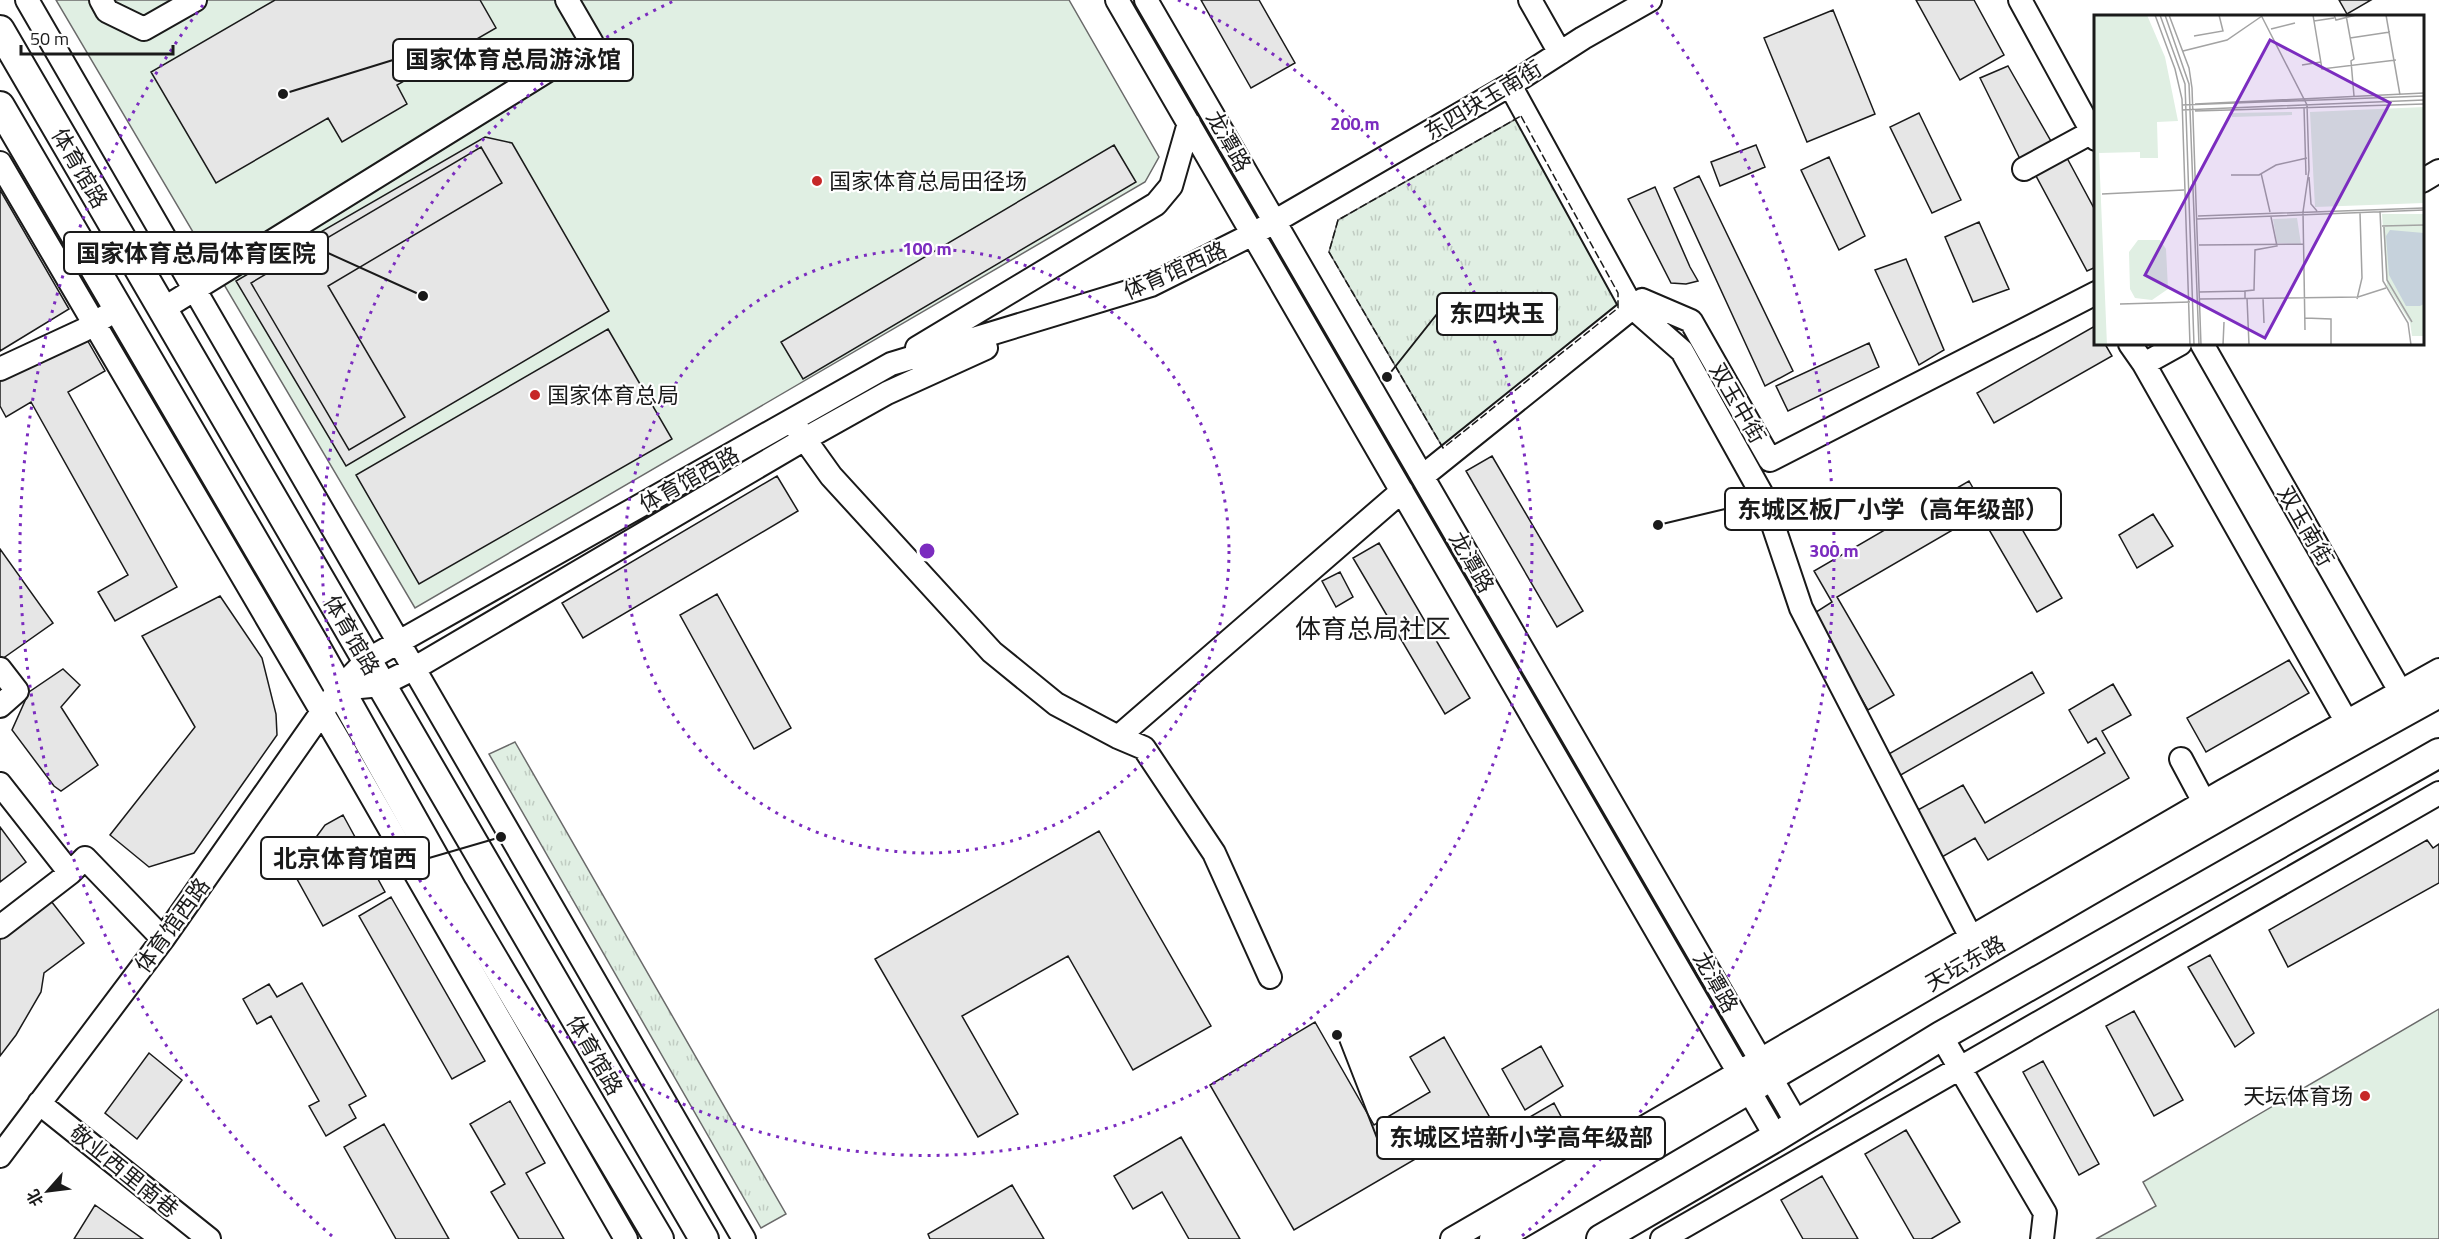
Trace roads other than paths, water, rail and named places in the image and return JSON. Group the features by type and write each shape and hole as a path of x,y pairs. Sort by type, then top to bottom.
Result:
{"main road":[{"name":"体育馆路","path":"0,30 704,1239"},
{"name":"体育馆路","path":"0,106 106,317 339,689 453,891 659,1239"},
{"name":"天坛东路","path":"1494,1239 1754,1074 2351,730 2405,700 2439,693"},
{"path":"1601,1239 1941,1036 2439,753"}],"street":[{"path":"27,0 744,1239"},
{"path":"101,0 107,11 144,28 195,0"},
{"path":"163,309 592,43 567,0"},
{"name":"龙潭路","path":"1117,0 1402,491 1787,1130"},
{"name":"龙潭路","path":"1146,0 1423,476 1754,1074"},
{"path":"1530,0 1560,53"},
{"name":"东四块玉南街","path":"1253,234 1510,85 1650,0"},
{"path":"2020,0 2094,135 2024,169"},
{"path":"1510,85 1632,307 1682,351 1764,498 1801,608 1976,946 2204,802 2351,730 2144,364 2131,345"},
{"path":"891,364 1156,204 1171,186 1189,123"},
{"path":"0,163 106,317 322,712 626,1239"},
{"path":"2424,180 2439,171"},
{"name":"体育馆西路","path":"339,689 381,685 415,668 798,430 891,364 1151,285 1253,234"},
{"name":"双玉中街","path":"1632,307 1642,300 1691,321 1770,459 2094,293"},
{"path":"1423,476 1632,307"},
{"name":"体育馆西路","path":"0,1156 163,939 339,689 367,660 399,640 798,430 887,393 1061,314"},
{"path":"0,369 106,317"},
{"path":"2144,364 2178,345"},
{"name":"双玉南街","path":"2203,345 2405,700"},
{"path":"798,430 831,476 992,652 1056,704 1144,748 1214,853 1270,977"},
{"path":"1118,737 1402,491"},
{"path":"0,669 17,692 0,706"},
{"path":"2405,700 2439,669"},
{"path":"2181,759 2204,802"},
{"path":"0,784 78,866 163,939"},
{"path":"1662,1239 2439,793"},
{"path":"0,927 78,866"},
{"path":"1941,1036 2045,1213 2042,1239"},
{"path":"1452,1239 1754,1074"},
{"name":"敬业西里南巷","path":"39,1103 209,1239"}],"place":[{"name":"国家体育总局游泳馆","path":"283,94"},
{"name":"国家体育总局田径场","path":"817,181"},
{"name":"国家体育总局体育医院","path":"423,296"},
{"name":"东四块玉","path":"1387,377"},
{"name":"国家体育总局","path":"535,395"},
{"name":"东城区板厂小学（高年级部）","path":"1658,525"},
{"name":"北京体育馆西","path":"501,837"},
{"name":"东城区培新小学高年级部","path":"1337,1035"},
{"name":"天坛体育场","path":"2365,1096"}],"district":[{"name":"体育总局社区","path":"1373,628"}]}
